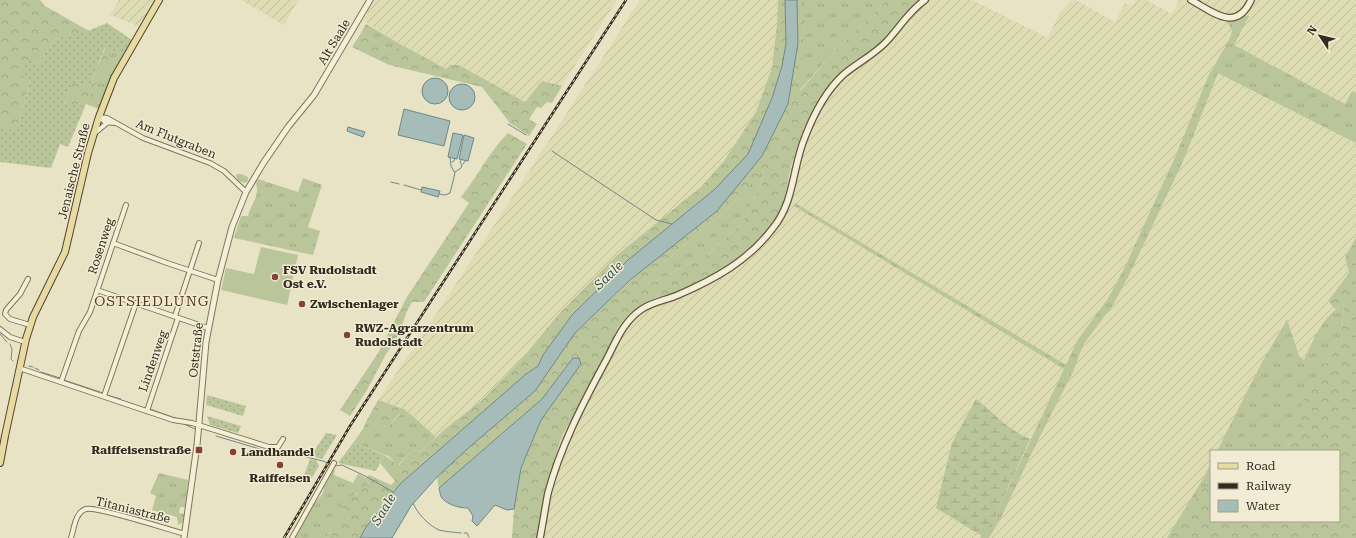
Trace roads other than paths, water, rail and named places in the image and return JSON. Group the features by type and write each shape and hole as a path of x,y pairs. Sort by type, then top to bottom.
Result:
{"main road":[{"name":"Jenaische Straße","path":"0,464 4,436 25,342 30,325 66,252 93,134 114,78 159,0"},
{"path":"540,538 548,495 564,445 620,331 635,314 643,309 686,292 732,268 758,246 773,229 786,209 801,146 824,99 838,80 888,40 911,12 925,0"},
{"path":"1191,0 1227,19 1235,18 1241,15 1246,11 1252,0"}],"street":[{"name":"Alt Saale","path":"314,95 370,0"},
{"name":"Oststraße","path":"185,536 199,425 203,362 208,328 218,280 232,227 246,192 277,142 314,95"},
{"path":"93,134 107,123 99,117"},
{"name":"Am Flutgraben","path":"99,117 104,117 143,138 210,162 224,171 246,192"},
{"name":"Am Flutgraben","path":"107,123 115,123"},
{"name":"Rosenweg","path":"61,382 79,331 90,312 126,205"},
{"path":"113,243 218,280"},
{"name":"Lindenweg","path":"147,411 199,243"},
{"path":"28,279 20,294 6,310 5,314 10,319 30,325"},
{"path":"97,290 208,328"},
{"path":"104,396 136,303"},
{"path":"0,329 10,337 25,342"},
{"path":"19,368 173,420 199,425 269,447 278,447 283,439"},
{"path":"292,538 333,465"},
{"name":"Titaniastraße","path":"71,538 76,519 86,509 119,515 185,536"}],"water":[{"name":"Saale","path":"785,0 797,0 798,43 788,104 762,156 717,211 630,280 575,333 535,391 437,477 411,506 392,538 360,538 366,527 400,484 526,374 538,366 543,355 572,315 628,260 715,189 748,154 772,98 782,66 786,44"},
{"path":"435,78 444,82 448,91 444,100 435,104 426,100 422,91 426,82"},
{"path":"462,84 471,88 475,97 471,106 462,110 453,106 449,97 453,88"},
{"path":"404,109 450,121 444,146 398,135"},
{"path":"348,127 365,132 363,137 347,131"},
{"path":"453,133 463,135 457,159 448,157"},
{"path":"464,135 474,138 468,161 459,159"},
{"path":"422,187 440,191 438,197 421,192"},
{"path":"573,358 579,358 581,364 541,420 521,468 514,509 507,510 495,505 477,526 472,521 473,516 468,508 457,507 447,503 441,497 439,488 542,399"}],"waterway":[{"path":"508,124 526,135"},
{"path":"552,151 656,220 672,224"},
{"path":"439,194 445,195 450,193 455,173 451,166 450,157"},
{"path":"452,162 455,158"},
{"path":"455,172 461,168 461,160"},
{"path":"391,182 399,184"},
{"path":"404,185 421,190"},
{"path":"0,334 7,342"},
{"path":"10,344 12,349 11,359 13,361"},
{"path":"29,366 33,367"},
{"path":"35,368 39,370"},
{"path":"41,372 60,378"},
{"path":"64,380 103,393"},
{"path":"107,395 121,399"},
{"path":"124,401 145,408"},
{"path":"150,409 178,419"},
{"path":"186,425 195,429"},
{"path":"216,436 273,453 298,455 323,461 332,465"},
{"name":"Saale","path":"335,466 342,465 393,492"},
{"path":"413,503 423,518 435,528 442,531 461,533"},
{"path":"464,533 467,533 469,537"}],"railway":[{"path":"284,538 350,426 626,0"}],"place":[{"name":"FSV Rudolstadt Ost e.V.","path":"275,277"},
{"name":"Zwischenlager","path":"302,304"},
{"name":"RWZ-Agrarzentrum Rudolstadt","path":"347,335"},
{"name":"Raiffeisenstraße","path":"199,450"},
{"name":"Landhandel","path":"233,452"},
{"name":"Raiffeisen","path":"280,465"}],"district":[{"name":"OSTSIEDLUNG","path":"152,301"}]}
